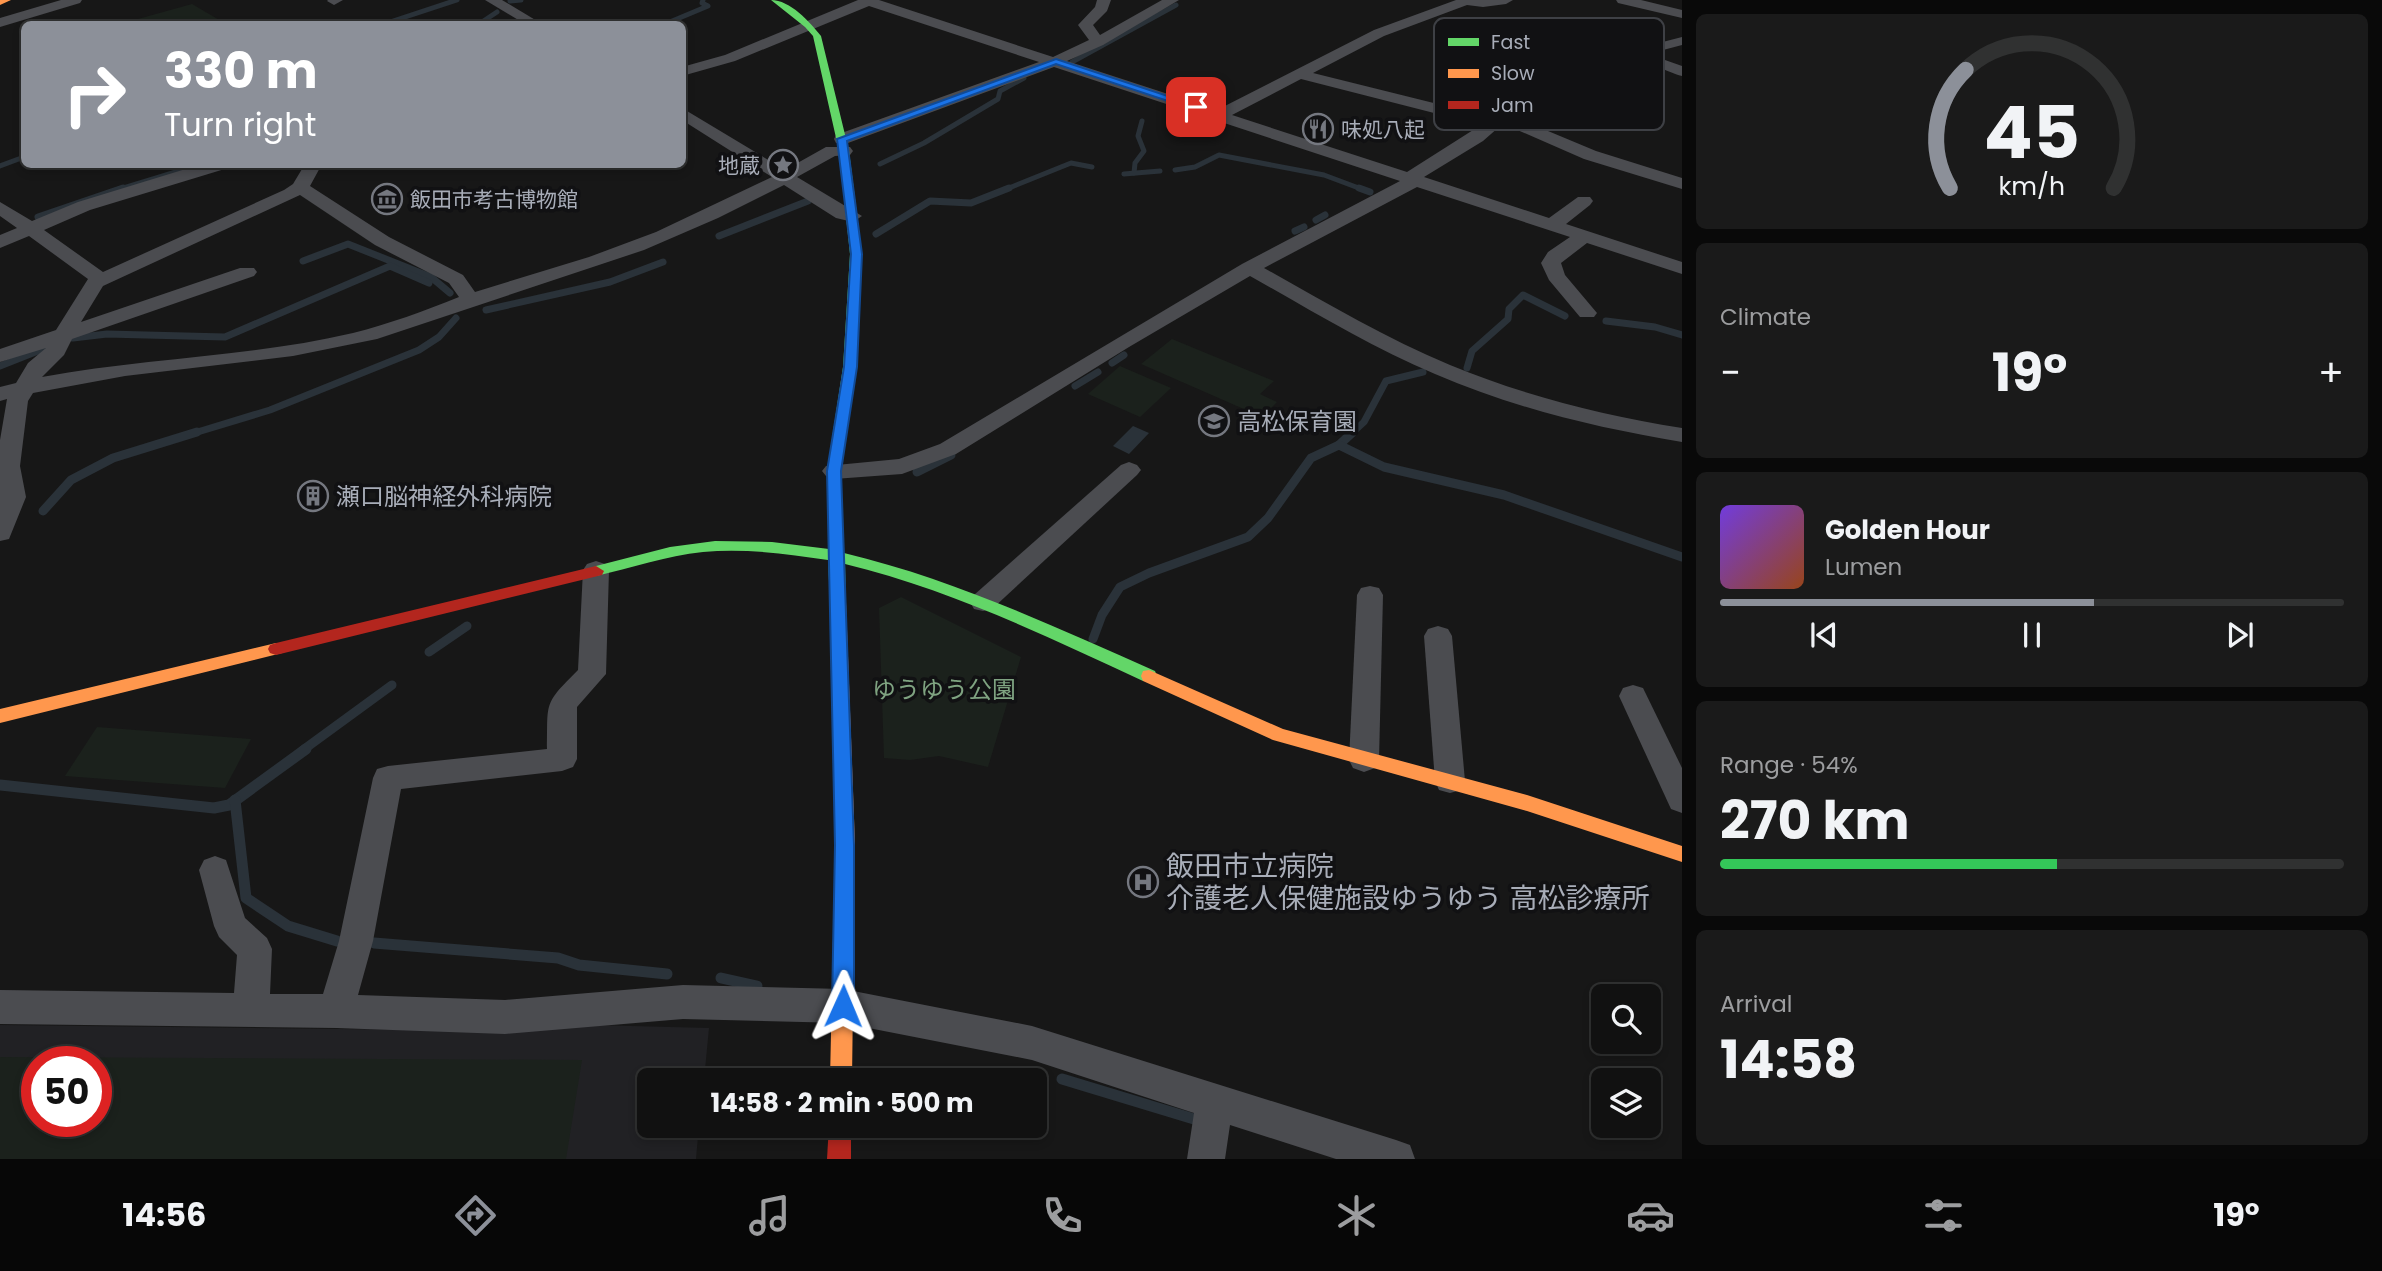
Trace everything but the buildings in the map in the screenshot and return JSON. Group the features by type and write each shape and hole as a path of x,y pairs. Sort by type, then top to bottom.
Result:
{"main road":[{"path":"0,3 7,0"},
{"path":"775,0 808,24 817,36 843,145 856,254 850,367 834,471 845,845 841,1068"},
{"path":"0,716 596,570 714,546 765,547 837,557 904,572 984,601 1279,735 1527,803 1682,854"},
{"path":"839,1159 840,1138"}],"street":[{"path":"0,23 75,0"},
{"path":"1098,42 1085,25 1102,8 1104,0"},
{"path":"0,394 25,387 337,342 429,318 471,300 636,247 691,224 786,177 843,145 1056,61 1098,42 1172,0"},
{"path":"1220,115 1379,33 1465,1 1483,3 1506,0"},
{"path":"1623,0 1682,14"},
{"path":"494,1 530,21"},
{"path":"686,71 730,58 867,1 1584,236 1676,261"},
{"path":"1664,46 1682,41"},
{"path":"1664,65 1682,71"},
{"path":"1298,74 1347,89 1434,108"},
{"path":"686,115 844,214 853,216"},
{"path":"834,471 902,466 948,449 1249,268 1414,179 1489,130"},
{"path":"1523,130 1590,155 1682,184"},
{"path":"0,242 84,206 209,168"},
{"path":"96,282 300,187 312,168"},
{"path":"300,187 382,241 456,279 471,300"},
{"path":"1552,225 1584,201"},
{"path":"0,207 27,229 99,278 79,306 56,350 36,368 17,401 8,466 14,497 0,534"},
{"path":"1584,236 1555,256 1551,264 1556,276 1587,313"},
{"path":"1249,268 1408,355 1514,398 1622,426 1682,435"},
{"path":"0,356 65,336 183,291 247,272"},
{"path":"984,601 1129,470"},
{"path":"336,1010 356,941 388,778 562,759 562,704 592,674 596,570"},
{"path":"1364,760 1370,595"},
{"path":"1438,636 1450,781"},
{"path":"1633,695 1682,800"},
{"path":"215,870 231,926 255,949 251,1009"},
{"path":"0,1007 336,1010 505,1017 683,1002 843,1006 1032,1043 1396,1159"},
{"path":"1206,1159 1214,1100"}],"shaded area":[{"path":"1133,426 1149,433 1129,454 1113,446"},
{"path":"0,1025 516,1031 592,1025 709,1028 705,1068 637,1068 637,1138 698,1138 696,1159 0,1159"}],"green space":[{"path":"192,4 221,21 131,21"},
{"path":"1172,339 1274,381 1260,394 1277,402 1262,417 1141,364"},
{"path":"1120,366 1171,388 1140,417 1088,394"},
{"name":"ゆうゆう公園","path":"901,597 1021,657 988,767 939,756 910,760 884,758 879,608"},
{"path":"97,727 251,739 225,788 65,776"},
{"path":"0,1057 21,1057 21,1137 112,1137 112,1058 582,1060 566,1159 0,1159"}],"waterway":[{"path":"393,21 457,0"},
{"path":"510,1 521,0"},
{"path":"672,21 708,6 702,3 703,0"},
{"path":"1072,62 1176,5"},
{"path":"484,21 497,12"},
{"path":"880,164 924,143 998,99 1000,91 1024,78"},
{"path":"1134,173 1135,163 1144,151 1138,136 1142,121"},
{"path":"1175,170 1195,167 1219,155 1324,175 1364,190"},
{"path":"0,166 21,158"},
{"path":"1007,189 1071,163 1092,167"},
{"path":"118,190 189,168"},
{"path":"1124,174 1160,171"},
{"path":"118,190 123,188"},
{"path":"1359,188 1370,192"},
{"path":"876,234 930,201 971,203 1007,189"},
{"path":"38,217 118,190"},
{"path":"719,236 808,201"},
{"path":"1316,220 1325,215"},
{"path":"1295,231 1304,227"},
{"path":"303,261 348,244 431,277 450,293"},
{"path":"486,310 610,282 663,262"},
{"path":"73,338 107,334 225,337 390,266 429,283"},
{"path":"1467,368 1472,351 1508,319 1509,309 1523,295 1565,316"},
{"path":"191,434 270,410 419,350 439,337 456,318"},
{"path":"1606,321 1655,327 1682,335"},
{"path":"0,366 43,349"},
{"path":"1112,363 1124,355"},
{"path":"1075,386 1098,372"},
{"path":"1351,434 1364,422 1386,381 1423,372"},
{"path":"43,511 71,480 113,458 197,432"},
{"path":"1339,445 1353,432"},
{"path":"1093,639 1102,615 1120,587 1149,573 1248,537 1268,518 1311,458 1339,445"},
{"path":"1339,445 1384,467 1504,495 1682,557"},
{"path":"917,472 951,455"},
{"path":"429,652 467,626"},
{"path":"303,750 392,685"},
{"path":"235,801 306,749"},
{"path":"0,785 214,808 229,805 235,801"},
{"path":"235,801 246,898 288,926 337,941"},
{"path":"374,943 558,958 579,965 667,974"},
{"path":"721,978 757,986"},
{"path":"1062,1079 1194,1119"}],"traffic: fast":[{"path":"775,0 808,25 817,36 844,151 856,254 850,367 834,471 838,602"},
{"path":"596,571 700,547 772,547 828,554 884,568 992,606 1149,676"}],"traffic: slow":[{"path":"0,3 7,0"},
{"path":"838,602 845,845 841,1068"},
{"path":"0,716 276,649"},
{"path":"1149,676 1279,735 1527,803 1682,854"}],"traffic: jam":[{"path":"276,649 596,571"},
{"path":"839,1159 840,1138"}],"place":[{"name":"味処八起","path":"1318,129"},
{"name":"地蔵","path":"783,165"},
{"name":"飯田市考古博物館","path":"387,199"},
{"name":"高松保育園","path":"1214,421"},
{"name":"瀬口脳神経外科病院","path":"313,496"},
{"name":"飯田市立病院 介護老人保健施設ゆうゆう 高松診療所","path":"1143,882"}],"route":[{"path":"843,1006 845,845 834,471 850,367 856,239 842,139 1056,61 1196,107"}]}
